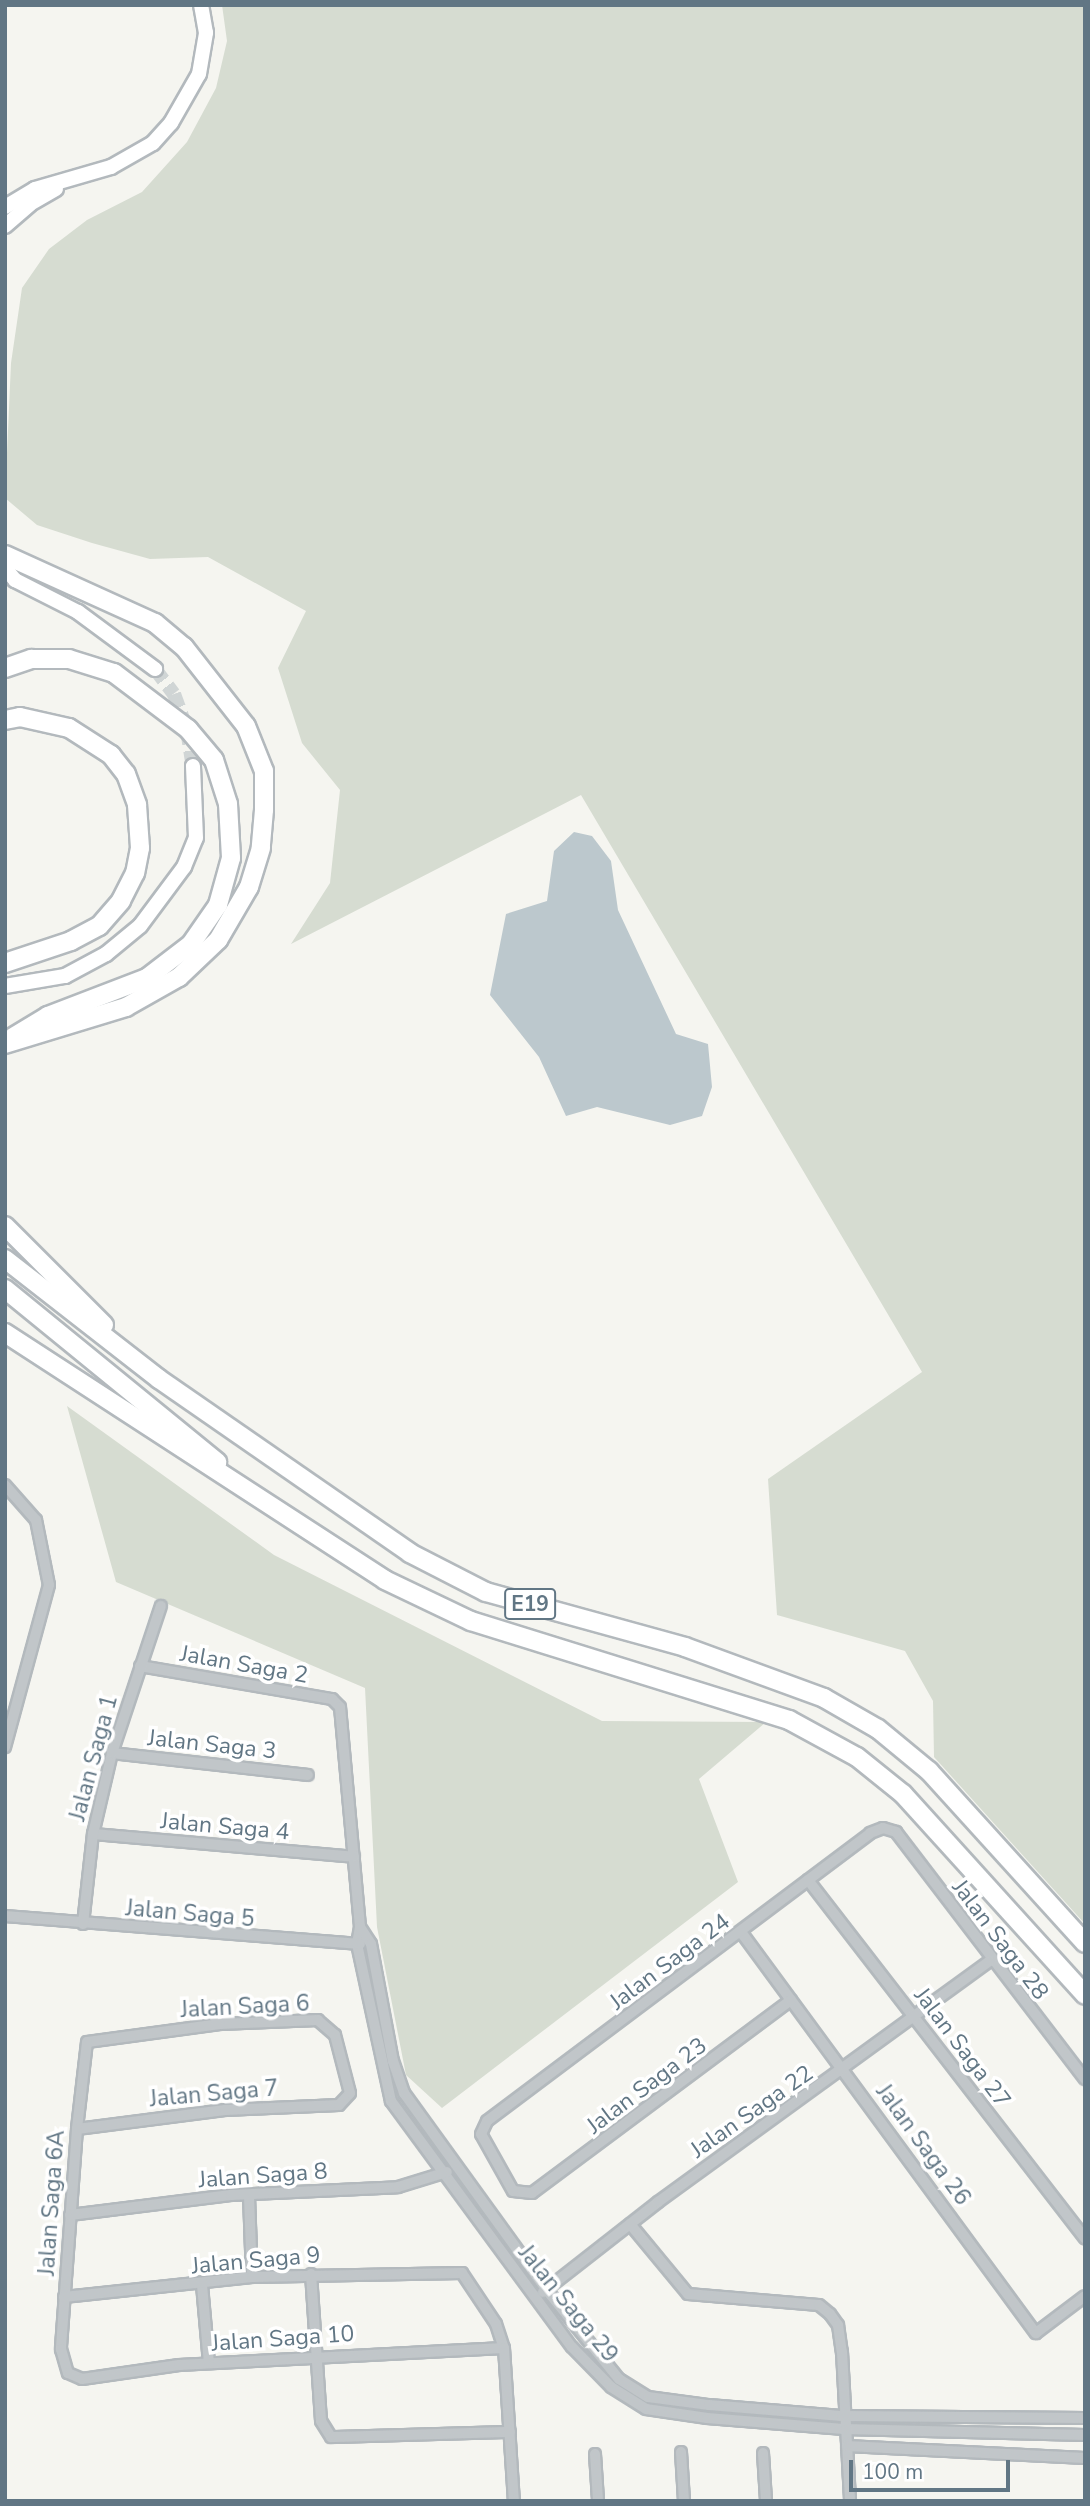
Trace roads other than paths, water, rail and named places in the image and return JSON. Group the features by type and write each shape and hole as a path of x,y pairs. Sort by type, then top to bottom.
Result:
{"highway":[{"path":"5,555 155,623 184,647 246,726 264,771 261,848 249,887 218,940 179,977 126,1007 5,1043"},
{"path":"5,668 31,659 69,659 114,673 188,729 214,760 228,804 231,858 218,905 191,944 147,978 48,1016 5,1043"},
{"path":"5,720 20,717 69,728 111,755 127,774 137,805 140,848 135,873 121,901 99,926 71,941 5,962"},
{"path":"5,1226 159,1380"},
{"name":"E19","path":"5,1259 159,1380 318,1493 410,1553 486,1592 685,1647 824,1698 878,1730 929,1771 1085,1943"},
{"name":"E19","path":"5,1289 282,1515 385,1580 471,1621 654,1675 789,1720 857,1757 903,1794 1085,1995"},
{"path":"5,1333 282,1515"}],"street":[{"path":"5,207 35,189 132,157 171,123 188,98 204,55 201,5"},
{"path":"5,226 30,204 82,175"},
{"path":"5,568 10,579 78,612 155,669"},
{"path":"5,986 65,976 106,954 140,926 184,867 197,838 193,766"},
{"path":"5,1747 49,1585 36,1520 6,1487"},
{"name":"Jalan Saga 1","path":"83,1924 93,1835 112,1753 161,1606"},
{"name":"Jalan Saga 2","path":"139,1666 332,1699 340,1707"},
{"path":"5,1695 19,1696"},
{"name":"Jalan Saga 29","path":"340,1707 360,1927 357,1944 391,2101 442,2176 538,2297 572,2347 611,2387 646,2409 844,2430 1085,2435"},
{"name":"Jalan Saga 3","path":"112,1753 308,1775"},
{"name":"Jalan Saga 24","path":"522,2196 513,2191 481,2134 482,2127 808,1880 883,1828"},
{"name":"Jalan Saga 28","path":"883,1828 895,1832 990,1961 1085,2080"},
{"name":"Jalan Saga 4","path":"93,1835 354,1857"},
{"name":"Jalan Saga 27","path":"808,1880 1085,2239"},
{"name":"Jalan Saga 5","path":"5,1916 371,1944"},
{"name":"Jalan Saga 29","path":"360,1927 371,1944 393,2062 404,2093 546,2289 619,2379 648,2397 842,2416 1085,2418"},
{"name":"Jalan Saga 26","path":"741,1932 1036,2333 1085,2296"},
{"name":"Jalan Saga 22","path":"538,2297 630,2224 845,2071 990,1961"},
{"name":"Jalan Saga 23","path":"522,2196 532,2193 610,2138 791,2000"},
{"name":"Jalan Saga 6","path":"93,2040 220,2024 318,2020 335,2035 350,2092"},
{"name":"Jalan Saga 6A","path":"68,2372 61,2349 77,2129 84,2051 86,2042 93,2040"},
{"name":"Jalan Saga 7","path":"77,2129 225,2110 340,2105 350,2092"},
{"name":"Jalan Saga 8","path":"71,2215 249,2196 398,2187 442,2176 455,2166"},
{"path":"249,2196 252,2277"},
{"path":"630,2224 688,2294 819,2305 838,2325 842,2416 847,2446 850,2501"},
{"name":"Jalan Saga 9","path":"65,2297 202,2285 252,2277 451,2270 468,2279 496,2324 504,2347"},
{"path":"311,2274 321,2421 326,2432 337,2439 510,2432"},
{"path":"202,2285 209,2363"},
{"path":"504,2347 514,2501"},
{"name":"Jalan Saga 10","path":"68,2372 82,2379 209,2363 316,2355 504,2347"},
{"path":"847,2446 1085,2458"},
{"path":"681,2452 684,2501"},
{"path":"764,2453 766,2501"},
{"path":"595,2454 598,2501"}],"tunnel":[{"path":"155,669 174,694 187,730 193,766"}]}
